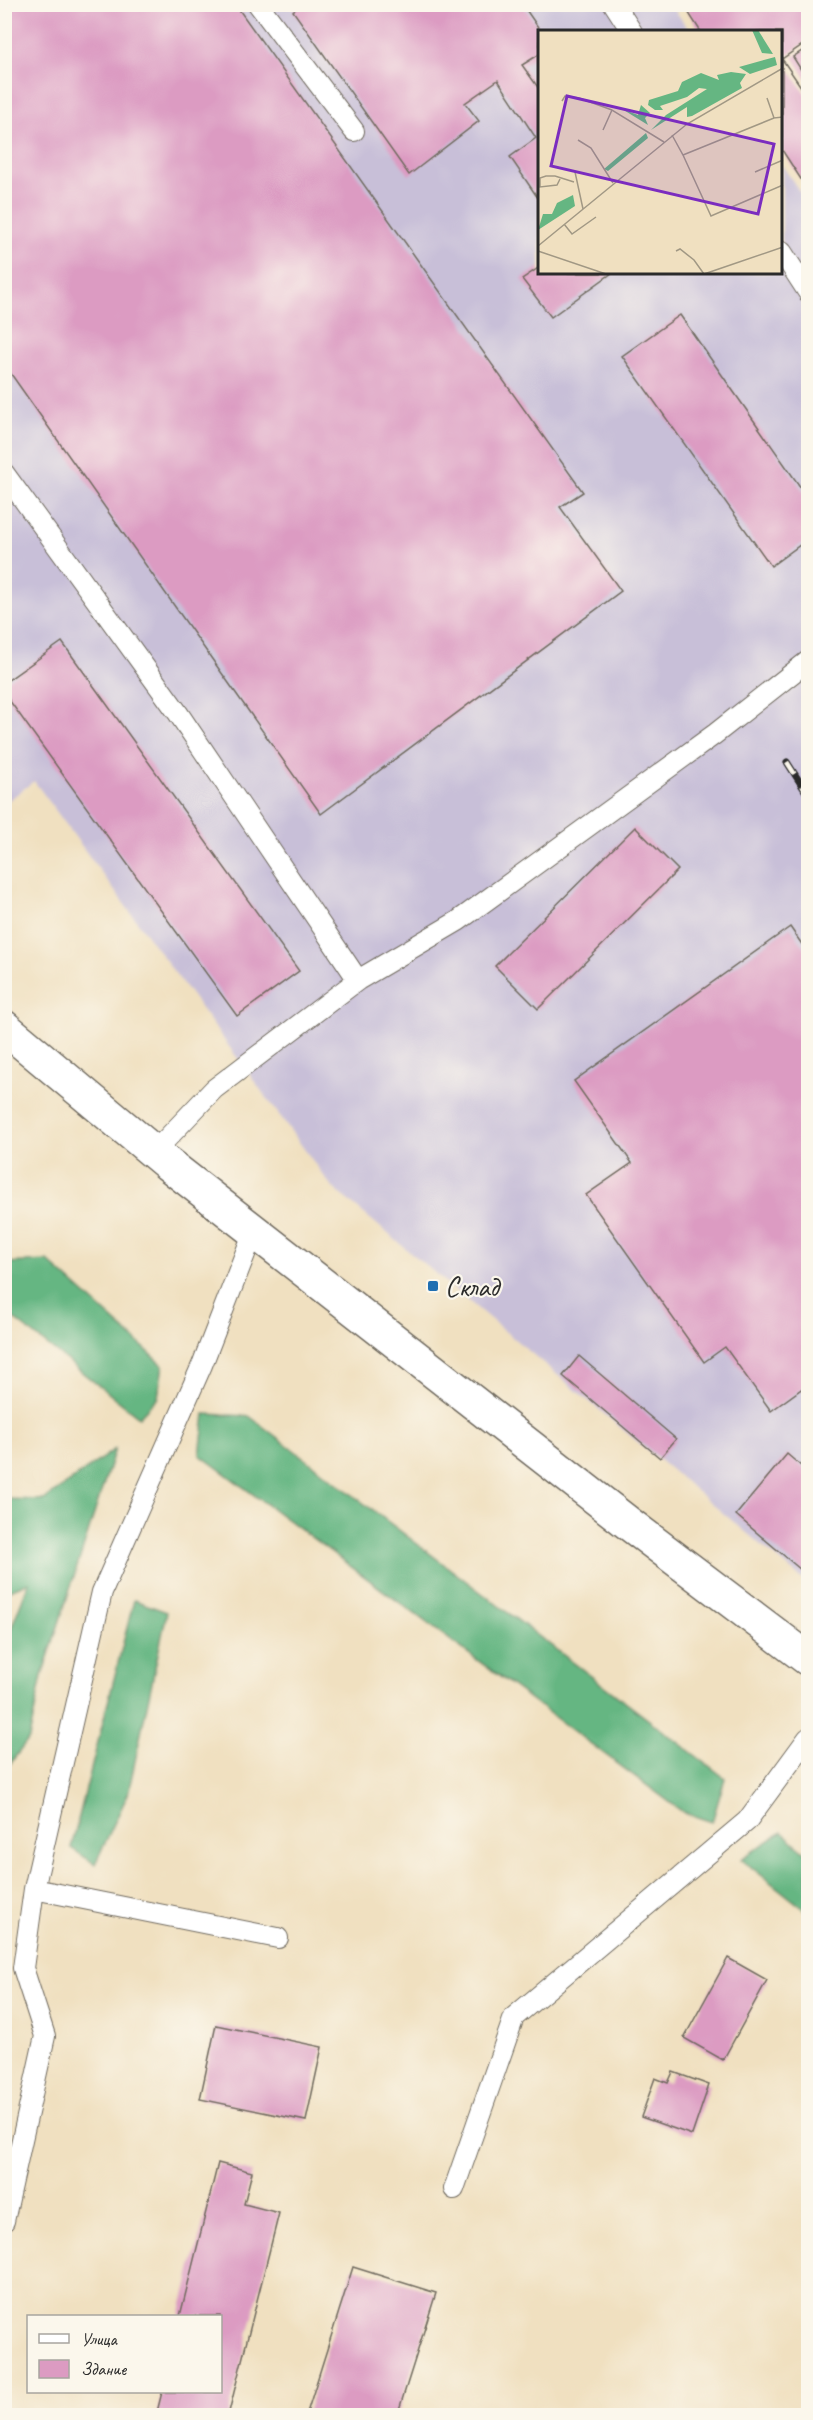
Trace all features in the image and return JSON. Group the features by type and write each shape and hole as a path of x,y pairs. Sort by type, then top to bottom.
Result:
{"street":[{"path":"4,1027 168,1164 254,1232 628,1523 808,1659"}],"lane":[{"path":"258,4 354,131"},
{"path":"614,4 631,30"},
{"path":"783,254 808,292"},
{"path":"4,473 178,713 358,980"},
{"path":"155,1151 214,1089 358,980 458,921 715,734 808,661"},
{"path":"4,2221 45,2036 23,1968 34,1889 102,1592 202,1365 254,1232"},
{"path":"454,2189 514,2017 747,1821 808,1738"},
{"path":"34,1889 278,1938"}],"shaded area":[{"path":"5,5 671,5 689,30 538,30 538,274 783,274 783,166 808,204 808,1584 332,1187 34,781 5,803"}],"green space":[{"path":"48,1261 163,1365 158,1397 139,1417 5,1312 5,1263"},
{"path":"205,1414 249,1416 725,1778 712,1822 683,1812 200,1455"},
{"path":"115,1449 42,1676 29,1739 5,1770 5,1644 29,1582 5,1592 5,1499 44,1500"},
{"path":"134,1600 167,1612 128,1794 95,1864 71,1848"},
{"path":"782,1832 808,1854 808,1912 741,1859"}],"building":[{"path":"4,4 235,4 583,492 560,507 621,591 321,814 4,364"},
{"path":"302,4 522,4 540,30 538,30 538,55 522,65 538,87 538,198 510,157 536,138 498,80 465,103 479,121 409,175 293,11"},
{"path":"683,4 801,4 808,15 808,41 783,58 783,30 700,30"},
{"path":"808,47 808,81 793,57"},
{"path":"783,60 808,97 808,190 783,152"},
{"path":"538,268 538,274 611,274 551,317 522,279"},
{"path":"680,315 808,498 808,539 771,566 622,356"},
{"path":"62,642 299,971 237,1016 4,693 4,683"},
{"path":"635,827 678,870 538,1009 495,966"},
{"path":"790,927 808,953 808,1384 771,1411 725,1347 704,1362 586,1195 632,1163 574,1081"},
{"path":"579,1356 676,1439 660,1458 563,1376"},
{"path":"787,1454 808,1472 808,1576 736,1515"},
{"path":"728,1958 767,1980 723,2060 684,2038"},
{"path":"216,2025 322,2047 306,2121 200,2099"},
{"path":"673,2072 709,2085 692,2135 641,2117 655,2078 668,2083"},
{"path":"218,2163 252,2172 244,2204 279,2213 228,2416 156,2416 162,2393 222,2393 222,2315 180,2315"},
{"path":"353,2267 436,2293 397,2416 306,2416"}],"railway":[{"path":"787,762 808,795"}],"place":[{"name":"Склад","path":"433,1286"}]}
